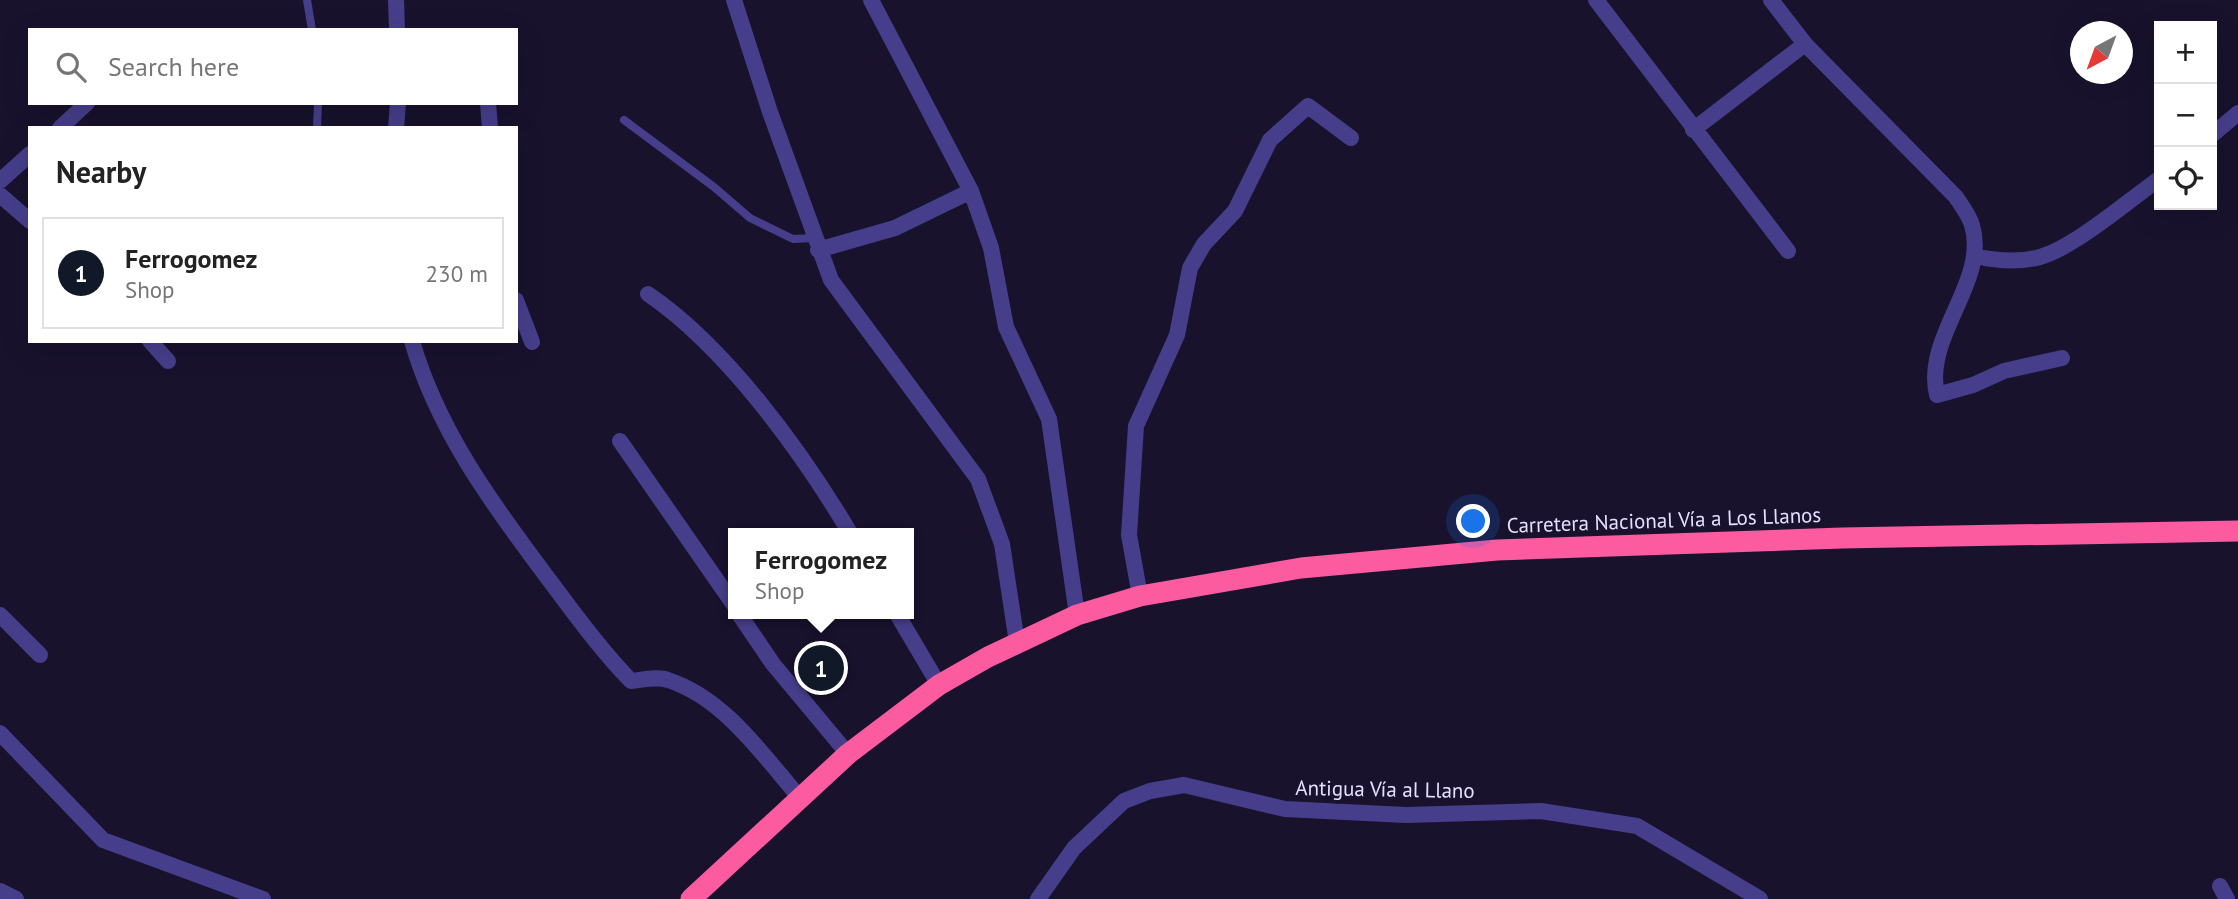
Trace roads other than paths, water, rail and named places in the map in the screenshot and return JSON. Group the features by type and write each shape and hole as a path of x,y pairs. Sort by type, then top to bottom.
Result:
{"highway":[{"name":"Carretera Nacional Vía a Los Llanos","path":"691,899 848,754 939,685 1017,643 1077,615 1140,596 1301,568 1497,551 1842,538 2238,531"}],"street":[{"path":"397,0 397,28"},
{"path":"734,0 816,244 831,281 978,479 1002,544 1017,643"},
{"path":"871,0 971,191 992,248 1006,327 1049,419 1077,615"},
{"path":"1596,0 1788,251"},
{"path":"1771,0 1805,44 1956,197 1972,225 1975,257 1937,356 1932,375 1937,395 1973,385 2004,370 2062,358"},
{"path":"1693,130 1805,44"},
{"path":"62,126 85,105"},
{"path":"396,126 398,105"},
{"path":"488,105 490,126"},
{"path":"1140,596 1129,535 1136,426 1177,335 1190,268 1203,244 1235,211 1270,139 1295,114 1308,106 1351,138"},
{"path":"2217,131 2238,113"},
{"path":"0,181 28,156"},
{"path":"1975,257 2003,262 2042,256 2077,237 2154,183"},
{"path":"816,244 895,228 971,191"},
{"path":"0,195 28,219"},
{"path":"648,294 677,314 703,338 755,398 846,528"},
{"path":"518,306 531,342"},
{"path":"152,343 168,361"},
{"path":"413,343 422,377 483,491 603,652 631,681 666,679 694,692 740,728 799,797"},
{"path":"620,441 728,598"},
{"path":"0,615 40,655"},
{"path":"742,619 773,664 848,754"},
{"path":"900,619 939,685"},
{"path":"0,733 103,840 263,899"},
{"name":"Antigua Vía al Llano","path":"1038,899 1074,848 1124,801 1150,791 1184,785 1285,809 1406,814 1541,811 1637,826 1760,899"},
{"path":"0,891 16,899"}],"lane":[{"path":"307,0 312,28"},
{"path":"317,126 318,105"},
{"path":"624,120 714,187 750,218 793,239 816,244"}],"place":[{"name":"Ferrogomez","path":"821,668"}]}
